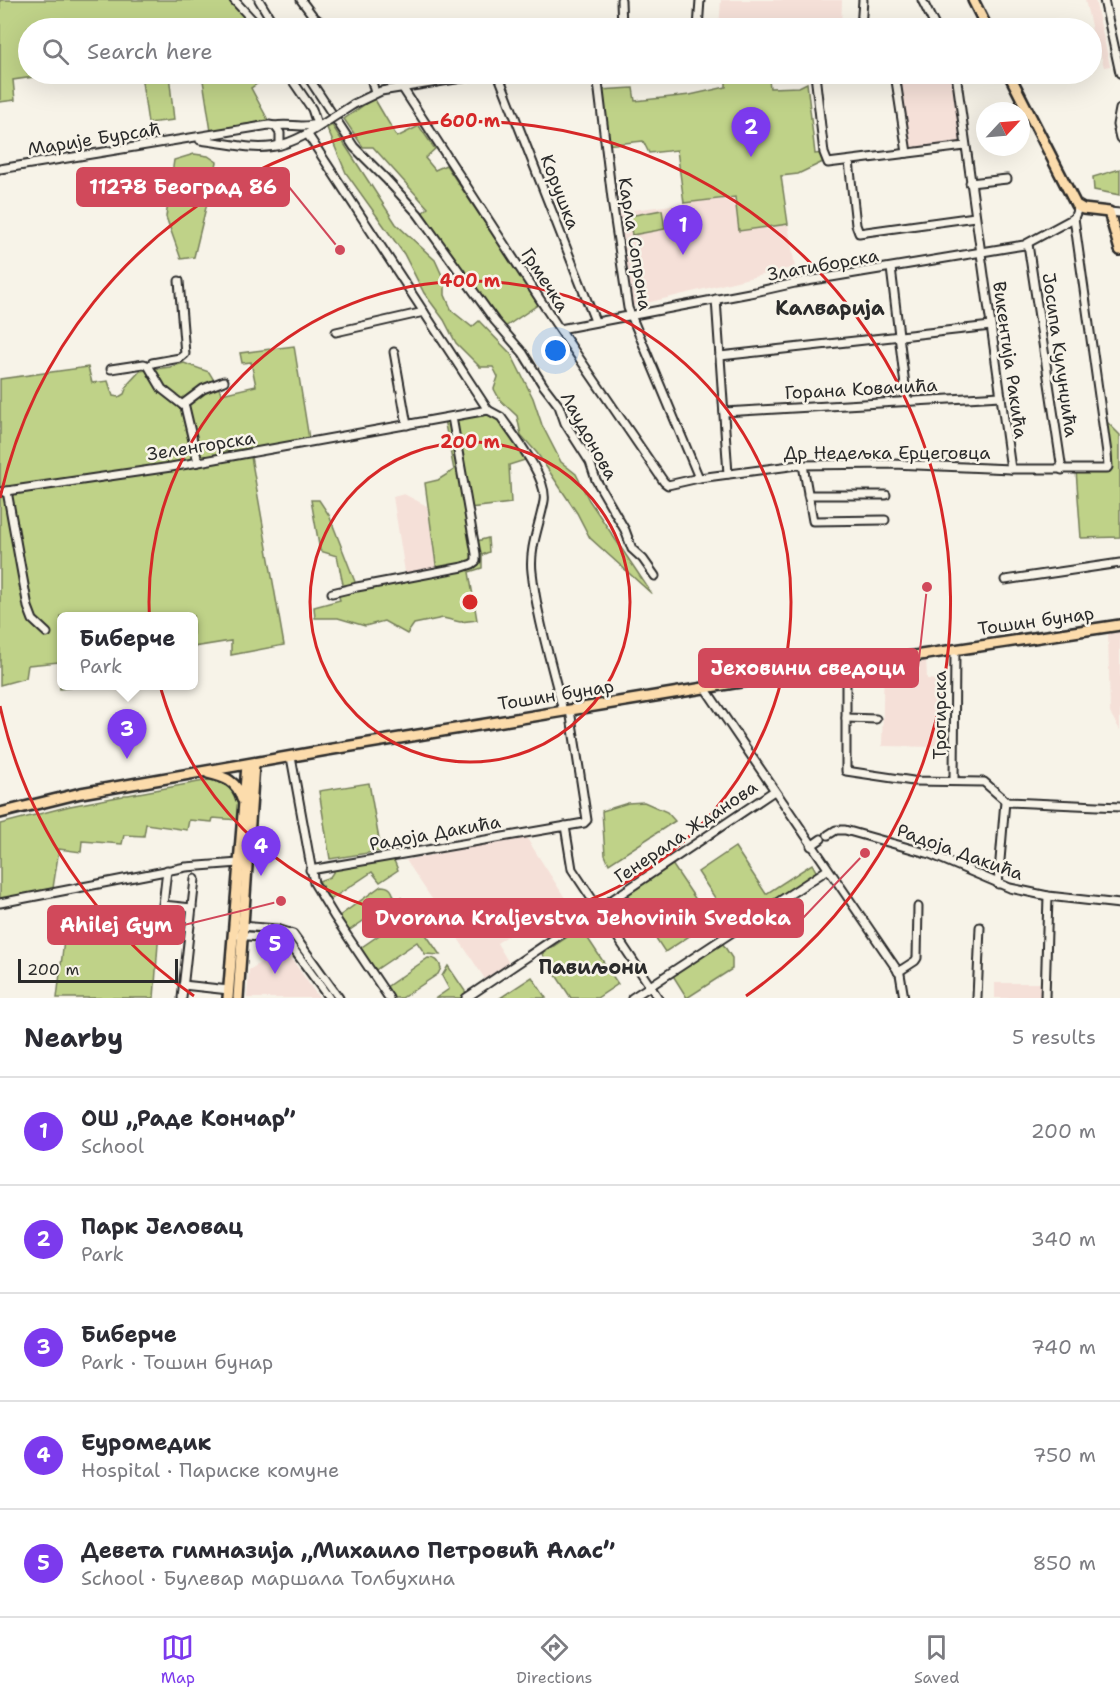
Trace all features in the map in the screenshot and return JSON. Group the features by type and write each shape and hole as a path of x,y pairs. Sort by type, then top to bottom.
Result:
{"main road":[{"path":"973,0 982,18"},
{"path":"1014,84 1078,208 1109,212 1120,249"},
{"name":"Тошин бунар","path":"0,813 81,792 566,710 1120,625"},
{"path":"238,998 239,863 243,807 250,764"},
{"path":"229,994 239,931 250,764"},
{"path":"202,772 224,777 232,782 240,790 243,807"}],"street":[{"path":"234,0 251,18"},
{"path":"259,0 270,18"},
{"path":"301,0 315,18"},
{"path":"621,0 622,18"},
{"path":"699,18 700,0"},
{"path":"862,18 863,0"},
{"path":"922,0 931,18"},
{"path":"1104,0 1120,73"},
{"name":"Марије Бурсаћ","path":"0,169 269,125 309,126 315,124 312,109 295,84"},
{"name":"Лаудонова","path":"313,84 359,153 418,214 495,321 523,353 559,406 565,423 590,462 596,480 625,530 632,549 643,559 655,576"},
{"path":"373,84 375,93"},
{"name":"Марије Бурсаћ","path":"192,139 243,147 260,148 280,145 308,135 354,104 375,93 422,84"},
{"name":"Корушка","path":"502,84 595,321"},
{"name":"Карла Сопрона","path":"598,84 629,314 699,478"},
{"path":"816,84 825,161 829,163 965,146"},
{"path":"897,84 907,153"},
{"name":"Викентија Ракића","path":"957,84 1011,469"},
{"name":"Грмечка","path":"402,87 560,329 668,485"},
{"path":"1120,109 1120,138"},
{"path":"275,126 280,133 280,145"},
{"path":"308,135 488,410 501,417 537,473 545,493 531,557 534,590 566,710 587,820 583,824 565,826 572,867 658,998"},
{"path":"849,161 857,230 862,234 975,217"},
{"path":"970,183 1007,179"},
{"path":"1074,218 1078,208"},
{"path":"1109,212 1120,213"},
{"name":"Златиборска","path":"560,329 795,283 980,254 1028,244 1074,218"},
{"name":"Др Недељка Ерцеговца","path":"668,485 699,478 803,465 893,464 1062,470 1107,468 1107,453 1074,218"},
{"name":"Јосипа Кулунџића","path":"1028,244 1062,470"},
{"path":"891,268 901,336 907,402"},
{"path":"149,366 152,363 182,358 185,354 179,281"},
{"path":"716,299 728,474"},
{"path":"336,332 424,312"},
{"path":"720,356 991,326"},
{"path":"394,352 407,425"},
{"path":"111,369 144,364 149,366 162,388 186,409 198,462"},
{"path":"183,404 202,389 224,381"},
{"name":"Горана Ковачића","path":"724,412 1000,396"},
{"name":"Зеленгорска","path":"4,492 198,462 488,410"},
{"path":"332,593 463,567 476,561 452,417"},
{"path":"803,465 813,521 885,520"},
{"path":"4,492 28,607 33,620 47,633"},
{"path":"808,495 886,495"},
{"path":"1005,580 1120,563"},
{"name":"Трогирска","path":"954,781 955,649"},
{"path":"846,666 846,771 913,781 984,782 1005,801 1120,807"},
{"path":"705,688 898,972 904,998"},
{"path":"846,718 876,719"},
{"path":"291,757 310,870 315,886 389,998"},
{"name":"Генерала Жданова","path":"466,998 774,791"},
{"path":"998,884 1005,801"},
{"name":"Радоја Дакића","path":"310,870 565,826"},
{"name":"Радоја Дакића","path":"828,835 836,830 845,830 930,854 998,884 1048,896 1120,904"},
{"path":"811,846 821,839"},
{"path":"0,903 167,870 204,864 239,863"},
{"path":"167,870 163,904 192,908"},
{"path":"632,998 827,870"},
{"path":"182,998 195,879"},
{"path":"1046,998 1048,896"},
{"path":"898,972 916,960 918,907"},
{"path":"977,998 980,927"},
{"path":"239,931 277,929 293,934 339,998"},
{"path":"239,931 289,943 329,998"},
{"path":"183,985 229,994"}],"shaded area":[{"path":"721,0 842,0 841,18 720,18"},
{"path":"1085,0 1095,0 1099,18 1089,18"},
{"path":"1102,31 1110,66 1104,67 1102,60"},
{"path":"897,84 957,84 965,146 907,153"},
{"path":"735,197 739,231 788,224 795,267 630,307 617,212"},
{"path":"404,494 427,506 437,572 406,578 393,497"},
{"path":"1120,631 1120,730 1110,713 1108,633"},
{"path":"926,656 927,679 942,680 938,747 882,746 884,662"},
{"path":"526,837 565,898 497,943 509,963 485,979 406,860"},
{"path":"284,948 319,998 247,998 249,970"},
{"path":"995,983 1044,983 1044,998 995,998"}],"green space":[{"path":"0,0 236,0 253,18 18,18 18,79 13,80 15,100 0,102"},
{"path":"142,84 170,84 174,120 148,123"},
{"path":"204,84 257,84 251,88 268,120 211,131"},
{"path":"726,84 770,84 770,88 799,87 807,84 815,154 824,153 825,161 798,174 781,176 788,224 739,231 735,197 684,203 677,150 649,153 643,141 606,145 599,90 633,88 635,101 690,95 726,87"},
{"path":"374,98 397,137 419,126 435,149 425,158 435,170 446,165 539,304 505,327 421,214 428,208 373,147 363,147 344,119"},
{"path":"332,125 396,224 435,260 445,282 445,295 452,311 472,327 479,321 511,354 561,462 576,474 589,500 652,594 590,538 577,513 537,453 521,435 517,416 500,400 494,389 498,377 493,367 480,367 456,343 444,320 424,293 404,254 346,173 327,128"},
{"path":"194,154 208,156 217,162 194,257 181,259 166,217 174,160"},
{"path":"1120,169 1120,195 1094,190 1093,177"},
{"path":"662,210 665,229 632,235 629,216"},
{"path":"294,346 309,439 250,451 284,645 231,655 231,641 198,646 198,612 57,612 57,662 28,665 26,678 0,685 0,379 88,367 92,383 108,381 113,396 119,397 124,394 128,384 140,371 184,363 209,372 222,394 256,386 251,362 242,363 240,353"},
{"path":"494,411 524,453 525,460 509,465 511,503 470,508 477,541 488,538 489,552 482,555 482,568 469,572 477,620 460,622 443,618 414,624 407,634 384,621 365,626 338,618 315,618 314,607 340,600 337,591 344,589 337,556 320,551 311,500 319,500 329,515 357,587 437,572 425,483 438,480 454,470 444,419"},
{"path":"1106,421 1120,435 1120,537 1081,538 1076,470 1106,469"},
{"path":"231,776 242,784 238,820 213,818 212,822 189,820 187,830 146,824 144,836 124,835 122,844 82,841 81,852 59,849 53,888 0,900 0,824 70,806"},
{"path":"369,783 381,851 330,859 319,791"},
{"path":"644,802 667,812 675,821 609,864 605,855 602,811 628,803"},
{"path":"735,847 766,894 812,864 817,873 734,927 698,872"},
{"path":"393,858 398,870 380,882 372,872 330,900 319,881 330,877 336,868"},
{"path":"672,864 711,922 665,952 627,894"},
{"path":"381,886 391,890 394,897 391,902 347,932 338,917"},
{"path":"401,898 440,955 425,954 417,942 374,971 359,949 401,920 395,908"},
{"path":"70,921 159,930 154,998 57,998 66,924"},
{"path":"581,928 618,984 597,998 571,998 542,954"},
{"path":"721,941 732,958 732,969 687,998 672,974"},
{"path":"428,958 435,959 439,963 441,968 438,974 402,998 391,998 385,988"},
{"path":"448,966 467,994 462,998 436,998 449,989 442,976"},
{"path":"532,977 546,998 500,998"}],"place":[{"name":"Парк Јеловац","path":"751,157"},
{"name":"11278 Београд 86","path":"340,250"},
{"name":"ОШ „Раде Кончар”","path":"683,255"},
{"name":"Јеховини сведоци","path":"927,587"},
{"name":"Биберче","path":"127,759"},
{"name":"Dvorana Kraljevstva Jehovinih Svedoka","path":"865,853"},
{"name":"Еуромедик","path":"261,876"},
{"name":"Ahilej Gym","path":"281,901"},
{"name":"Девета гимназија „Михаило Петровић Алас”","path":"275,974"}],"district":[{"name":"Калварија","path":"830,308"},
{"name":"Павиљони","path":"593,967"}]}
